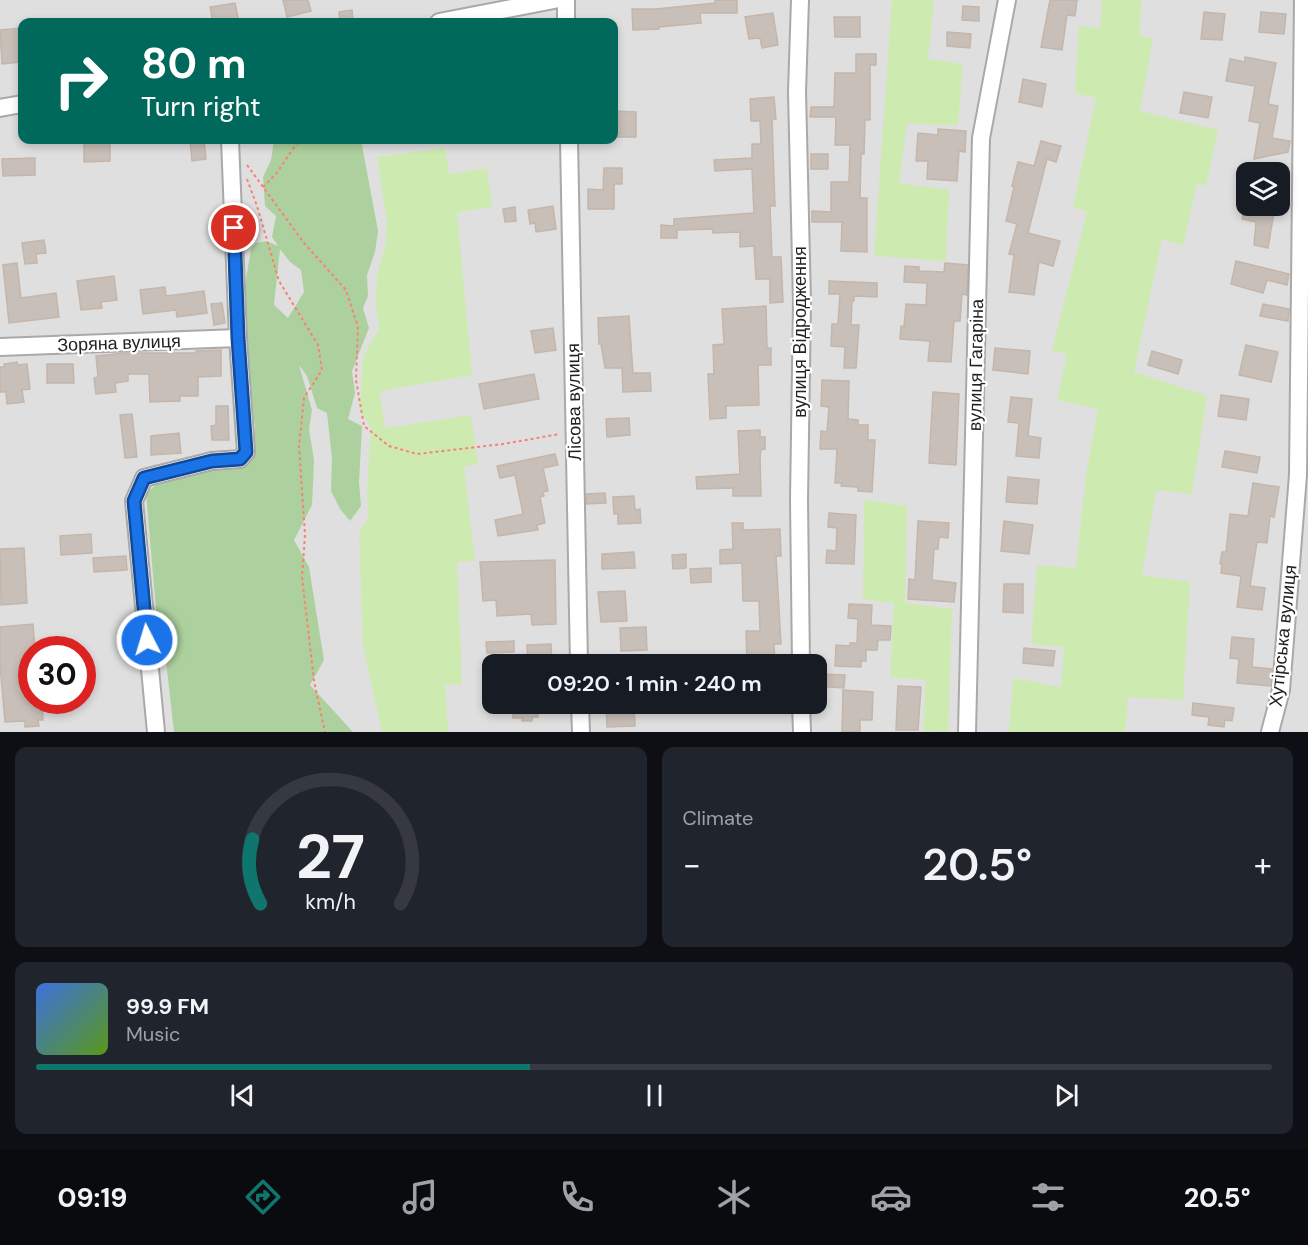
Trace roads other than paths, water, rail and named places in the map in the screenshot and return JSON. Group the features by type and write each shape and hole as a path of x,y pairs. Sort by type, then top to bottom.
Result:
{"street":[{"path":"460,18 554,0"},
{"path":"566,0 566,18"},
{"name":"вулиця Відродження","path":"800,0 797,92 802,302 799,500 801,654"},
{"name":"вулиця Гагаріна","path":"967,732 981,138 1007,0"},
{"name":"Хутірська вулиця","path":"1270,732 1281,690 1303,473 1303,0"},
{"path":"0,108 18,105"},
{"path":"156,732 134,501 144,478 212,461 240,459 246,452 238,338 230,144"},
{"name":"Лісова вулиця","path":"569,144 579,654"},
{"name":"Зоряна вулиця","path":"0,347 238,338"},
{"path":"580,714 580,732"},
{"path":"801,714 802,732"}]}
